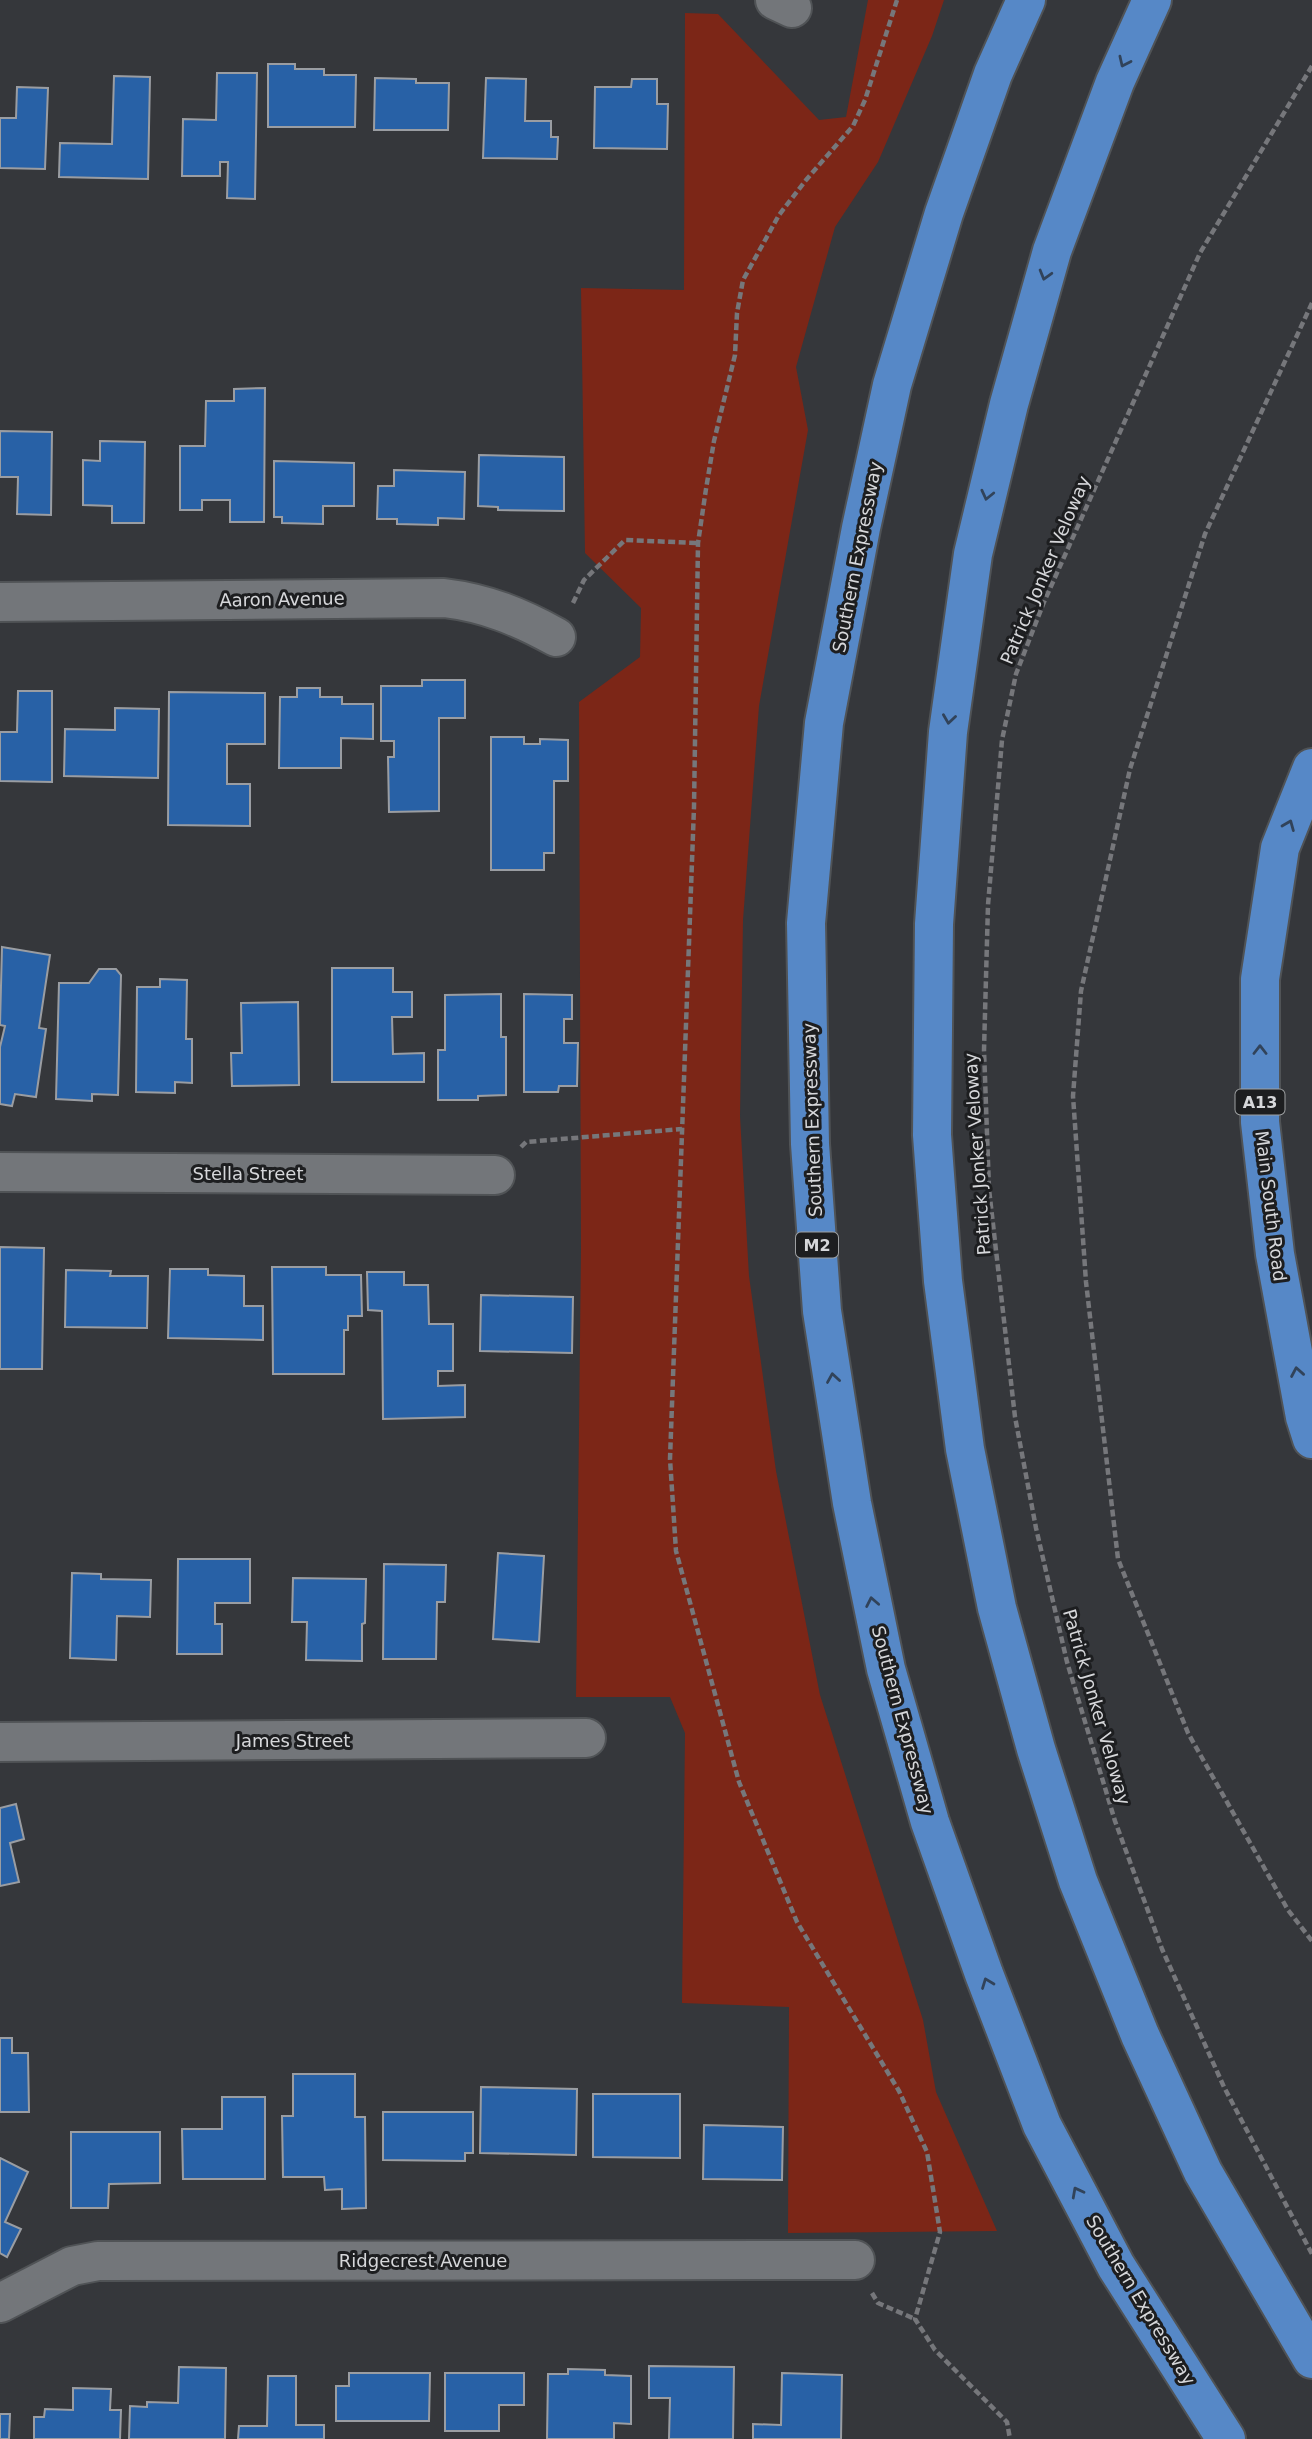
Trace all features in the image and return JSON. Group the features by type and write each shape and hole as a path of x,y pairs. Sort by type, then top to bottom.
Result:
{"highway":[{"name":"Southern Expressway","path":"1026,0 993,74 944,213 892,385 861,528 824,723 806,923 810,1144 822,1311 852,1503 886,1669 930,1822 984,1974 1042,2125 1116,2266 1226,2439"},
{"path":"1153,0 1115,82 1052,251 1009,404 974,554 948,732 935,910 933,1148 943,1281 965,1449 997,1608 1036,1749 1078,1881 1140,2035 1203,2172 1312,2359"},
{"name":"Main South Road","path":"1312,768 1280,848 1260,979 1260,1122 1275,1254 1305,1417 1312,1439"}],"street":[{"name":"Aaron Avenue","path":"0,602 444,598 465,600 502,610 556,637"},
{"name":"Stella Street","path":"0,1172 495,1175"},
{"name":"James Street","path":"0,1742 586,1738"},
{"name":"Ridgecrest Avenue","path":"0,2303 72,2266 98,2261 855,2260"}],"path":[{"path":"898,0 865,100 853,126 779,215 743,280 737,313 735,355 714,441 698,543 694,807 670,1460 676,1551 739,1782 797,1922 899,2091 927,2152 940,2232 915,2319"},
{"name":"Patrick Jonker Veloway","path":"1312,66 1200,253 1044,603 1016,674 1002,740 988,905 984,1049 989,1189 1015,1417 1036,1528 1067,1662 1115,1821 1162,1949 1224,2088 1312,2253"},
{"path":"1312,303 1205,534 1130,769 1081,991 1073,1096 1086,1282 1118,1559 1188,1733 1288,1910 1312,1941"},
{"path":"556,637 584,580 625,540 698,543"},
{"path":"495,1175 526,1142 682,1129"},
{"path":"855,2260 878,2303 915,2319 934,2350 1007,2422 1010,2439"}],"shaded area":[{"path":"868,0 944,0 932,36 878,162 835,227 796,367 808,430 759,706 743,920 740,1116 749,1276 776,1471 820,1695 923,2020 936,2092 997,2231 788,2233 789,2007 682,2003 685,1733 670,1697 576,1697 581,1249 579,702 640,657 641,608 585,553 581,288 684,290 685,13 718,14 819,120 846,117"}],"building":[{"path":"268,64 295,64 295,69 324,69 324,75 356,75 355,127 268,127"},
{"path":"217,73 257,73 255,199 227,198 228,162 220,162 220,176 182,176 183,119 216,120"},
{"path":"114,76 150,77 148,179 59,177 60,143 112,144"},
{"path":"375,78 416,79 416,83 449,83 448,130 374,130"},
{"path":"486,78 526,79 525,121 551,121 551,137 558,137 557,159 483,158"},
{"path":"632,79 657,79 657,104 668,104 667,149 594,148 595,87 631,87"},
{"path":"17,87 48,88 45,169 0,168 0,118 16,118"},
{"path":"265,388 264,522 230,522 230,500 202,500 202,510 180,510 180,446 205,446 206,401 234,401 234,389"},
{"path":"0,431 52,432 51,515 17,514 18,477 0,477"},
{"path":"100,441 145,442 144,523 112,523 112,506 83,505 83,460 100,461"},
{"path":"479,455 564,457 564,511 498,510 498,507 478,506"},
{"path":"274,461 354,463 354,506 323,506 323,524 282,523 282,517 274,517"},
{"path":"394,470 465,472 464,519 438,518 438,525 397,524 397,519 377,519 378,486 394,486"},
{"path":"422,680 465,680 465,718 439,718 439,811 389,812 388,757 394,757 394,741 381,741 381,686 422,686"},
{"path":"297,688 320,688 320,697 342,697 342,704 373,704 373,739 341,738 341,768 279,768 280,697 297,697"},
{"path":"18,691 52,691 52,782 0,781 0,732 17,732"},
{"path":"169,692 265,693 265,744 227,744 227,784 250,784 250,826 168,825"},
{"path":"115,708 159,709 158,778 64,776 65,729 115,730"},
{"path":"491,737 524,737 524,744 540,744 540,739 568,740 568,781 554,781 554,853 544,853 544,870 491,870"},
{"path":"2,947 50,955 39,1028 46,1029 36,1097 15,1094 12,1106 0,1104 0,1047 5,1026 0,1025"},
{"path":"332,968 393,968 393,992 412,992 412,1017 392,1017 393,1054 424,1053 424,1082 332,1082"},
{"path":"99,969 116,969 121,975 118,1095 92,1094 92,1101 56,1099 59,983 89,983"},
{"path":"160,979 187,980 186,1039 192,1039 192,1083 175,1082 175,1093 136,1092 137,987 160,987"},
{"path":"501,994 501,1037 506,1037 506,1095 478,1096 478,1100 438,1100 438,1050 445,1050 445,995"},
{"path":"524,994 572,995 572,1019 564,1019 564,1043 578,1043 577,1086 559,1086 558,1092 524,1092"},
{"path":"298,1002 299,1085 232,1086 231,1053 242,1053 241,1003"},
{"path":"0,1247 44,1248 42,1369 0,1369"},
{"path":"272,1267 326,1267 326,1275 361,1275 362,1316 348,1316 348,1330 344,1330 344,1374 273,1374"},
{"path":"170,1269 208,1269 208,1275 244,1276 244,1306 263,1306 263,1340 168,1338"},
{"path":"66,1270 111,1271 110,1276 148,1276 147,1328 65,1327"},
{"path":"367,1272 404,1272 404,1285 428,1285 429,1324 453,1324 453,1371 438,1371 438,1386 465,1385 465,1417 383,1419 382,1311 368,1310"},
{"path":"481,1295 573,1297 572,1353 480,1351"},
{"path":"498,1553 544,1556 539,1642 493,1639"},
{"path":"178,1559 250,1559 250,1603 215,1603 215,1624 222,1624 222,1654 177,1654"},
{"path":"384,1564 446,1565 445,1602 437,1602 436,1659 383,1659"},
{"path":"72,1573 101,1574 101,1579 151,1580 150,1617 117,1616 116,1660 70,1658"},
{"path":"293,1578 366,1579 362,1661 306,1660 307,1622 292,1622"},
{"path":"16,1804 24,1839 10,1843 19,1882 0,1886 0,1808"},
{"path":"0,2038 12,2038 12,2053 28,2053 29,2112 0,2112"},
{"path":"293,2074 355,2074 355,2117 365,2117 366,2208 342,2209 342,2189 325,2190 324,2177 283,2177 282,2116 293,2116"},
{"path":"481,2087 577,2089 576,2155 480,2153"},
{"path":"593,2094 680,2094 680,2158 593,2157"},
{"path":"222,2097 265,2097 265,2179 183,2179 182,2129 222,2129"},
{"path":"383,2112 473,2112 473,2153 465,2153 465,2161 383,2160"},
{"path":"704,2125 783,2127 782,2180 703,2179"},
{"path":"71,2132 160,2132 160,2183 109,2184 108,2208 71,2208"},
{"path":"0,2158 28,2172 5,2222 21,2229 7,2257 0,2253"},
{"path":"649,2366 734,2367 733,2439 669,2439 670,2398 649,2398"},
{"path":"179,2367 226,2368 225,2439 129,2439 130,2406 147,2407 147,2402 178,2403"},
{"path":"568,2369 605,2370 605,2375 631,2376 631,2424 614,2423 614,2439 547,2439 548,2374 568,2374"},
{"path":"349,2373 430,2373 429,2421 336,2421 336,2386 349,2386"},
{"path":"445,2373 524,2373 524,2405 499,2405 499,2431 445,2431"},
{"path":"782,2373 842,2375 841,2439 753,2439 753,2424 781,2425"},
{"path":"268,2376 296,2376 296,2425 324,2425 324,2439 238,2439 239,2426 267,2426"},
{"path":"73,2388 111,2389 110,2410 121,2410 120,2439 34,2439 34,2417 44,2417 45,2409 73,2410"},
{"path":"0,2414 10,2414 9,2439 0,2439"}]}
